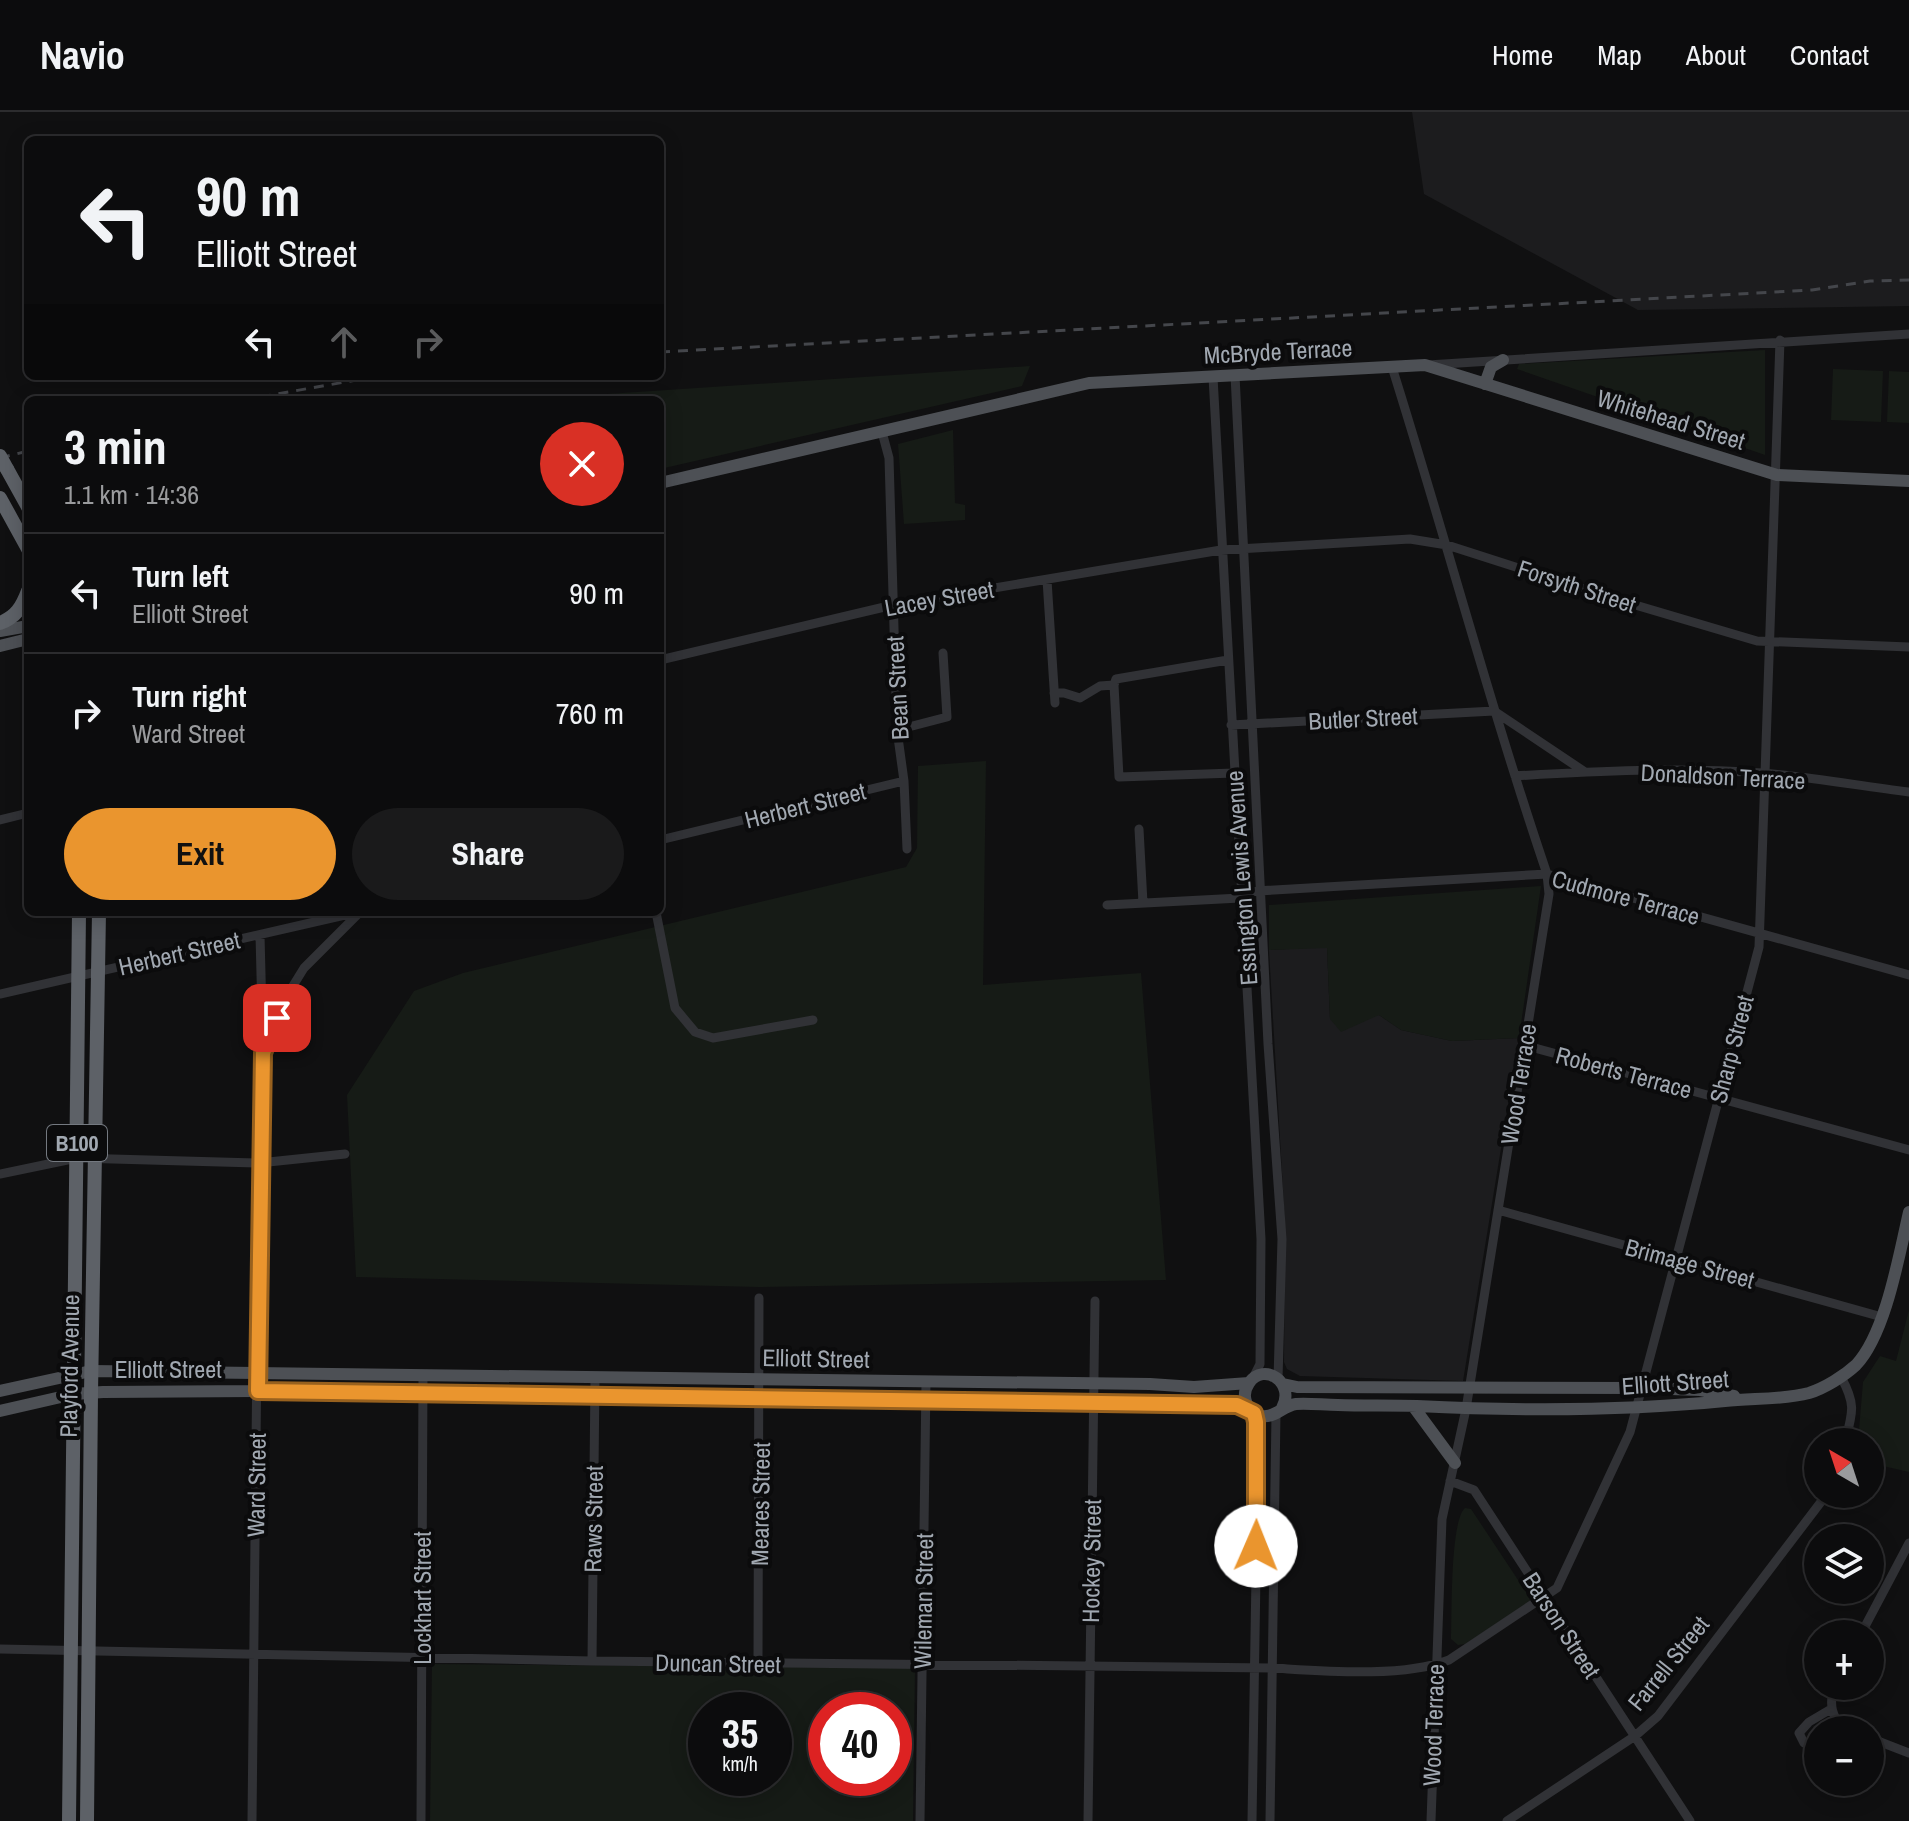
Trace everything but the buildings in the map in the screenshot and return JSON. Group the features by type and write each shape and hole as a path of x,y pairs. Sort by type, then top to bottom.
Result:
{"highway":[{"path":"4,462 24,500"},
{"path":"0,498 24,542"},
{"path":"14,523 24,552"},
{"path":"0,623 11,619 24,603"},
{"name":"Playford Avenue","path":"69,1821 79,916"},
{"name":"Playford Avenue","path":"87,1821 99,916"},
{"path":"76,1266 93,1266"},
{"path":"73,1521 89,1521"}],"main road":[{"path":"1485,384 1491,367 1503,360"},
{"name":"Whitehead Street","path":"1425,365 1777,475 1909,481"},
{"name":"McBryde Terrace","path":"664,482 1089,383 1425,365"},
{"path":"0,631 24,627"},
{"path":"0,647 24,643"},
{"path":"1749,1399 1811,1392 1841,1377 1863,1356 1882,1317 1909,1212"},
{"name":"Elliott Street","path":"0,1391 91,1371 1194,1387 1251,1381"},
{"path":"1266,1374 1280,1381 1286,1396 1279,1411 1265,1416 1252,1411 1245,1396 1251,1381 1266,1374"},
{"name":"Elliott Street","path":"1280,1381 1297,1387 1700,1390 1749,1399"},
{"name":"Elliott Street","path":"0,1411 74,1394 258,1391 1217,1403 1252,1411"},
{"name":"Elliott Street","path":"1279,1411 1294,1404 1466,1409 1637,1408 1749,1399"},
{"path":"1413,1406 1455,1463"}],"street":[{"name":"McBryde Terrace","path":"1425,365 1909,334"},
{"name":"Sharp Street","path":"1435,1665 1449,1660 1557,1588 1630,1432 1759,947 1780,340"},
{"name":"Wood Terrace","path":"1392,367 1494,711 1547,874 1549,894 1466,1409 1442,1519 1431,1821"},
{"name":"Essington Lewis Avenue","path":"1235,375 1260,891 1282,1239 1280,1381"},
{"name":"Essington Lewis Avenue","path":"1213,377 1261,1239 1260,1364 1251,1381"},
{"name":"Bean Street","path":"882,432 889,458 897,730 904,781 907,849"},
{"name":"Forsyth Street","path":"1221,550 1410,539 1447,545 1757,641 1909,647"},
{"name":"Lacey Street","path":"664,659 893,605 1221,550"},
{"path":"1047,580 1054,698 1083,697 1100,686 1114,685"},
{"path":"897,730 947,717 943,653"},
{"path":"1228,660 1116,679 1114,685 1119,777 1234,773"},
{"name":"Butler Street","path":"1231,725 1494,711"},
{"path":"1494,711 1585,772"},
{"name":"Donaldson Terrace","path":"1515,776 1585,772 1765,773 1909,792"},
{"name":"Herbert Street","path":"664,839 904,781"},
{"path":"0,820 24,814"},
{"path":"1139,829 1143,903"},
{"name":"Cudmore Terrace","path":"1107,905 1260,891 1547,874 1909,975"},
{"name":"Herbert Street","path":"0,994 342,916"},
{"name":"Ward Street","path":"263,1053 283,1002 304,968 355,916"},
{"path":"657,916 675,1008 695,1032 713,1038 813,1020"},
{"name":"Ward Street","path":"252,1821 259,1163 263,1053 260,935"},
{"name":"Roberts Terrace","path":"1524,1045 1909,1150"},
{"path":"0,1174 94,1157 259,1163 345,1154"},
{"name":"Brimage Street","path":"1498,1210 1882,1317"},
{"name":"Meares Street","path":"758,1663 759,1298"},
{"name":"Hockey Street","path":"1088,1821 1095,1301"},
{"name":"Lockhart Street","path":"421,1821 423,1375"},
{"path":"1841,1377 1852,1397 1848,1428"},
{"name":"Raws Street","path":"592,1661 595,1378"},
{"name":"Wileman Street","path":"920,1821 926,1382"},
{"path":"1252,1411 1258,1453 1252,1821"},
{"path":"1270,1821 1279,1411"},
{"name":"Barson Street","path":"1450,1481 1474,1490 1690,1821"},
{"name":"Farrell Street","path":"1507,1821 1635,1736 1658,1716 1816,1508"},
{"path":"1868,1620 1909,1543"},
{"name":"Duncan Street","path":"0,1649 922,1666 1273,1668 1355,1672 1435,1665"},
{"path":"1832,1700 1834,1716"},
{"path":"1819,1716 1831,1709"},
{"path":"1884,1743 1909,1753"}],"shaded area":[{"path":"1412,112 1909,112 1909,306 1638,310 1424,194"},
{"path":"1765,350 1765,455 1517,369 1519,364"},
{"path":"1030,366 1022,386 664,468 664,396 588,396"},
{"path":"1833,369 1883,371 1881,422 1831,420"},
{"path":"1889,371 1909,372 1909,423 1887,422"},
{"path":"953,430 955,503 965,505 965,520 904,524 898,444"},
{"path":"986,761 983,985 1141,973 1166,1280 758,1287 356,1277 347,1095 414,991 463,973 906,867 917,848 918,766"},
{"path":"1541,886 1519,1038 1452,1041 1401,1030 1379,1015 1341,1032 1330,1019 1327,948 1269,950 1269,905"},
{"path":"1327,947 1330,1019 1379,1015 1401,1030 1452,1041 1519,1038 1463,1381 1300,1376 1287,1369 1284,1362 1285,1224 1269,950"},
{"path":"1909,1310 1909,1472 1884,1466 1884,1428 1859,1428 1863,1382 1880,1356 1896,1361"},
{"path":"1465,1508 1471,1509 1532,1601 1465,1644 1458,1645 1451,1639 1453,1569 1457,1531"},
{"path":"432,1664 915,1668 913,1821 430,1821"}],"railway":[{"path":"664,352 1812,290 1870,281 1909,280"},
{"path":"266,396 356,380"},
{"path":"0,458 24,452"}],"route":[{"path":"277,1018 263,1053 258,1391 1237,1405 1250,1409 1256,1422 1256,1546"}]}
